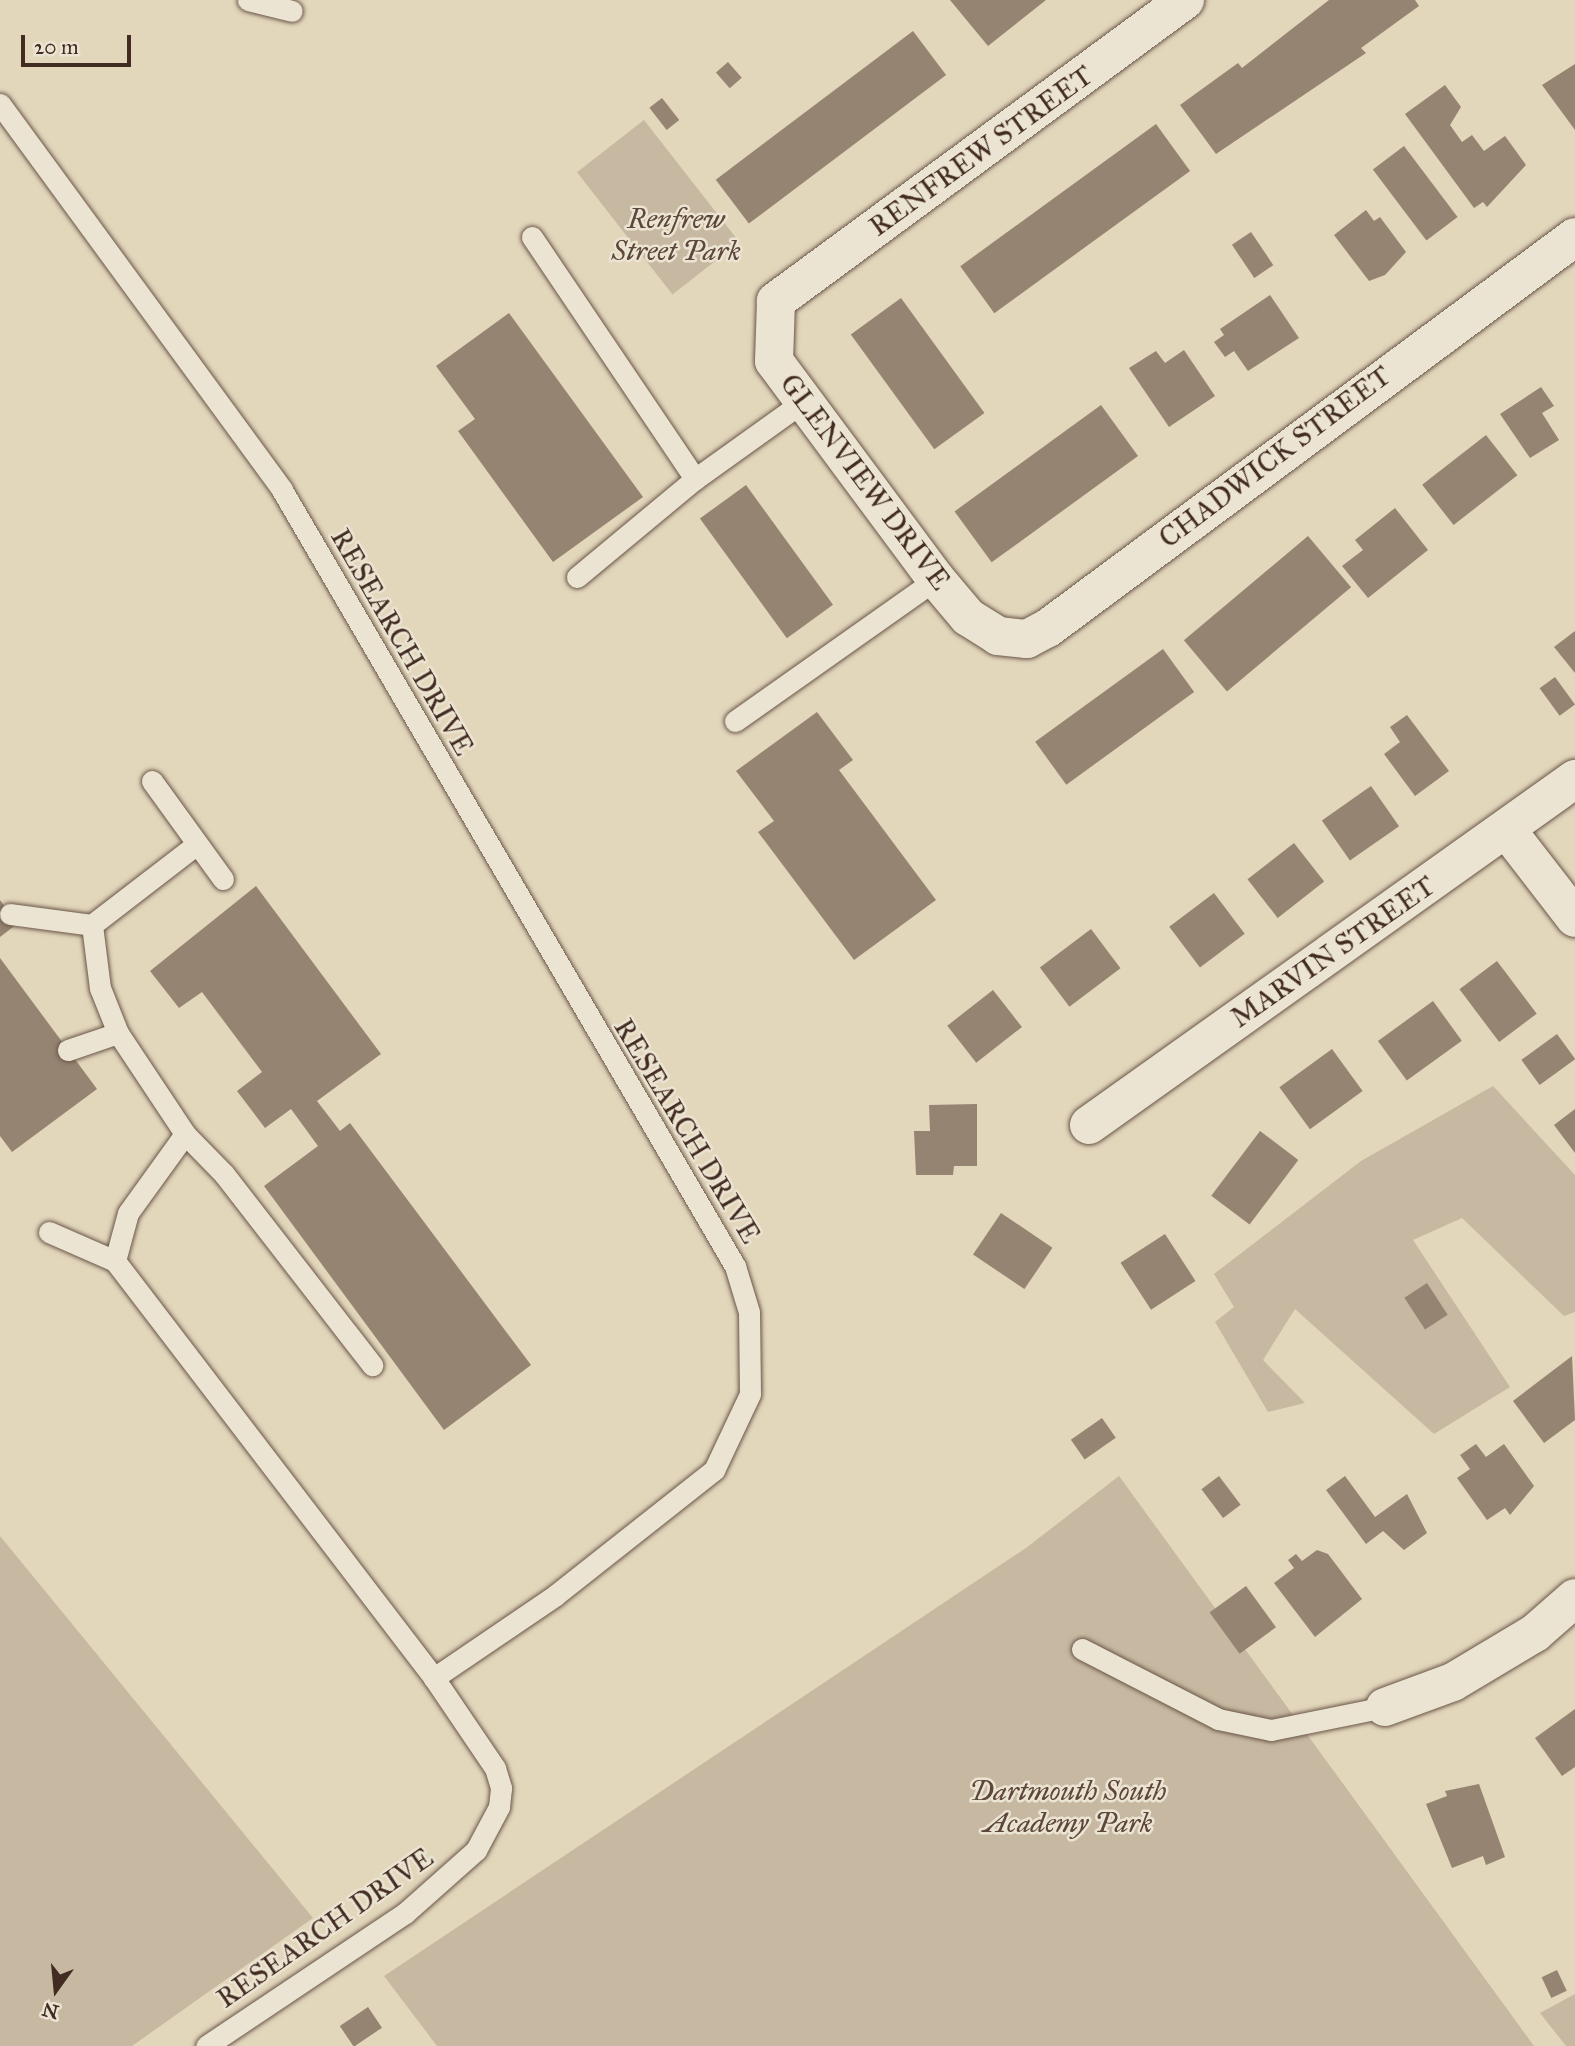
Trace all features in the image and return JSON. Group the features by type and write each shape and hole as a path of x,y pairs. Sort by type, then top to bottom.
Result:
{"street":[{"name":"RENFREW STREET","path":"776,301 1185,0"},
{"name":"CHADWICK STREET","path":"968,617 998,636 1027,639 1048,628 1575,237"},
{"name":"GLENVIEW DRIVE","path":"776,301 774,361 936,579 968,617"},
{"name":"MARVIN STREET","path":"1089,1125 1507,830 1575,779"},
{"path":"1507,830 1575,918"},
{"path":"1385,1707 1453,1682 1535,1633 1575,1598"}],"lane":[{"path":"248,0 292,11"},
{"name":"RESEARCH DRIVE","path":"0,104 282,490 735,1266 750,1312 750,1394 714,1470 556,1595 434,1678 495,1768 501,1788 499,1807 476,1850 405,1913 206,2046"},
{"path":"531,237 695,478"},
{"path":"577,578 695,478 804,401"},
{"path":"735,721 936,579"},
{"path":"152,781 223,879"},
{"path":"10,914 92,925 197,844"},
{"path":"92,925 100,988 118,1033 185,1134 224,1174 372,1365"},
{"path":"68,1050 118,1033"},
{"path":"115,1261 128,1213 185,1134"},
{"path":"49,1232 115,1261 434,1678"},
{"path":"1083,1649 1218,1719 1271,1730 1385,1707"}],"green space":[{"name":"Renfrew Street Park","path":"644,120 739,242 672,294 577,172"},
{"path":"1493,1086 1575,1175 1575,1312 1564,1316 1462,1218 1413,1240 1510,1387 1434,1434 1295,1309 1263,1360 1305,1403 1268,1412 1215,1322 1234,1307 1214,1274 1361,1161"},
{"name":"Dartmouth South Academy Park","path":"1119,1476 1534,2046 437,2046 384,1976 1026,1548"},
{"path":"0,1536 313,1918 132,2046 0,2046"},
{"path":"1575,1994 1575,2046 1566,2046 1540,2013"}],"building":[{"path":"950,0 1046,0 988,46"},
{"path":"1329,0 1415,0 1419,6 1361,48 1366,53 1216,154 1180,105 1238,63 1242,68"},
{"path":"913,31 946,75 749,224 716,180"},
{"path":"728,62 742,78 730,88 716,72"},
{"path":"1575,64 1575,130 1542,85"},
{"path":"1445,85 1461,107 1450,125 1462,142 1472,135 1484,151 1505,136 1526,165 1487,207 1483,202 1474,208 1405,114"},
{"path":"662,98 679,120 667,130 649,108"},
{"path":"1156,124 1190,171 994,313 960,266"},
{"path":"1404,146 1458,217 1426,241 1373,169"},
{"path":"1366,210 1374,221 1380,217 1406,252 1385,275 1369,281 1334,235"},
{"path":"1251,232 1273,265 1254,278 1232,245"},
{"path":"1270,295 1299,338 1248,371 1234,351 1225,357 1214,342 1224,335 1220,329"},
{"path":"901,298 984,413 934,449 851,334"},
{"path":"509,313 643,497 553,562 458,431 475,419 436,366"},
{"path":"1184,350 1215,396 1169,427 1129,368 1156,351 1165,363"},
{"path":"1541,387 1554,406 1542,413 1559,440 1530,458 1500,414"},
{"path":"1101,405 1138,456 992,562 955,511"},
{"path":"1486,435 1517,475 1454,525 1422,485"},
{"path":"746,485 833,605 787,638 700,519"},
{"path":"1395,508 1428,550 1368,598 1342,566 1363,550 1355,540"},
{"path":"1308,536 1351,587 1227,691 1184,640"},
{"path":"1575,631 1575,673 1554,647"},
{"path":"1163,649 1194,692 1066,785 1035,742"},
{"path":"1555,677 1575,705 1560,716 1540,688"},
{"path":"817,712 853,760 839,770 936,900 854,960 758,832 774,821 736,771"},
{"path":"1407,715 1449,771 1415,796 1384,754 1400,742 1390,727"},
{"path":"1371,786 1399,826 1350,861 1322,820"},
{"path":"1294,843 1324,882 1278,918 1248,879"},
{"path":"256,886 381,1054 317,1101 340,1131 350,1123 531,1365 444,1430 264,1186 318,1146 291,1109 265,1128 237,1091 262,1072 202,992 179,1008 150,971"},
{"path":"1214,893 1245,934 1200,967 1169,927"},
{"path":"0,900 17,924 0,937"},
{"path":"1091,929 1120,968 1069,1007 1040,968"},
{"path":"0,958 97,1089 12,1152 0,1136"},
{"path":"1497,961 1537,1014 1499,1042 1459,989"},
{"path":"993,990 1022,1027 976,1063 947,1026"},
{"path":"1433,1001 1462,1041 1407,1081 1378,1041"},
{"path":"1557,1034 1575,1059 1540,1085 1521,1060"},
{"path":"1332,1049 1363,1091 1310,1129 1279,1087"},
{"path":"977,1104 977,1166 954,1166 953,1175 916,1175 914,1131 930,1131 929,1105"},
{"path":"1575,1109 1575,1153 1554,1125"},
{"path":"1260,1131 1298,1160 1250,1225 1211,1196"},
{"path":"1001,1213 1052,1248 1024,1289 973,1254"},
{"path":"1165,1234 1195,1281 1151,1310 1121,1263"},
{"path":"1427,1283 1448,1315 1425,1330 1404,1298"},
{"path":"1572,1356 1575,1420 1544,1443 1513,1401"},
{"path":"1102,1418 1116,1438 1085,1459 1071,1440"},
{"path":"1476,1444 1486,1457 1504,1444 1534,1486 1510,1515 1505,1508 1487,1520 1457,1478 1470,1469 1460,1455"},
{"path":"1219,1476 1241,1505 1223,1518 1201,1489"},
{"path":"1345,1476 1375,1517 1407,1494 1427,1533 1404,1550 1383,1531 1366,1544 1326,1490"},
{"path":"1317,1550 1328,1554 1362,1599 1315,1637 1274,1583 1294,1568 1288,1560 1296,1554 1302,1561"},
{"path":"1246,1586 1276,1627 1240,1654 1210,1612"},
{"path":"1575,1709 1575,1767 1562,1776 1535,1738"},
{"path":"1479,1784 1505,1857 1486,1865 1483,1856 1452,1868 1426,1804 1447,1796 1445,1791"},
{"path":"1557,1970 1567,1991 1551,1998 1542,1977"},
{"path":"368,2007 382,2028 353,2046 340,2026"}]}
